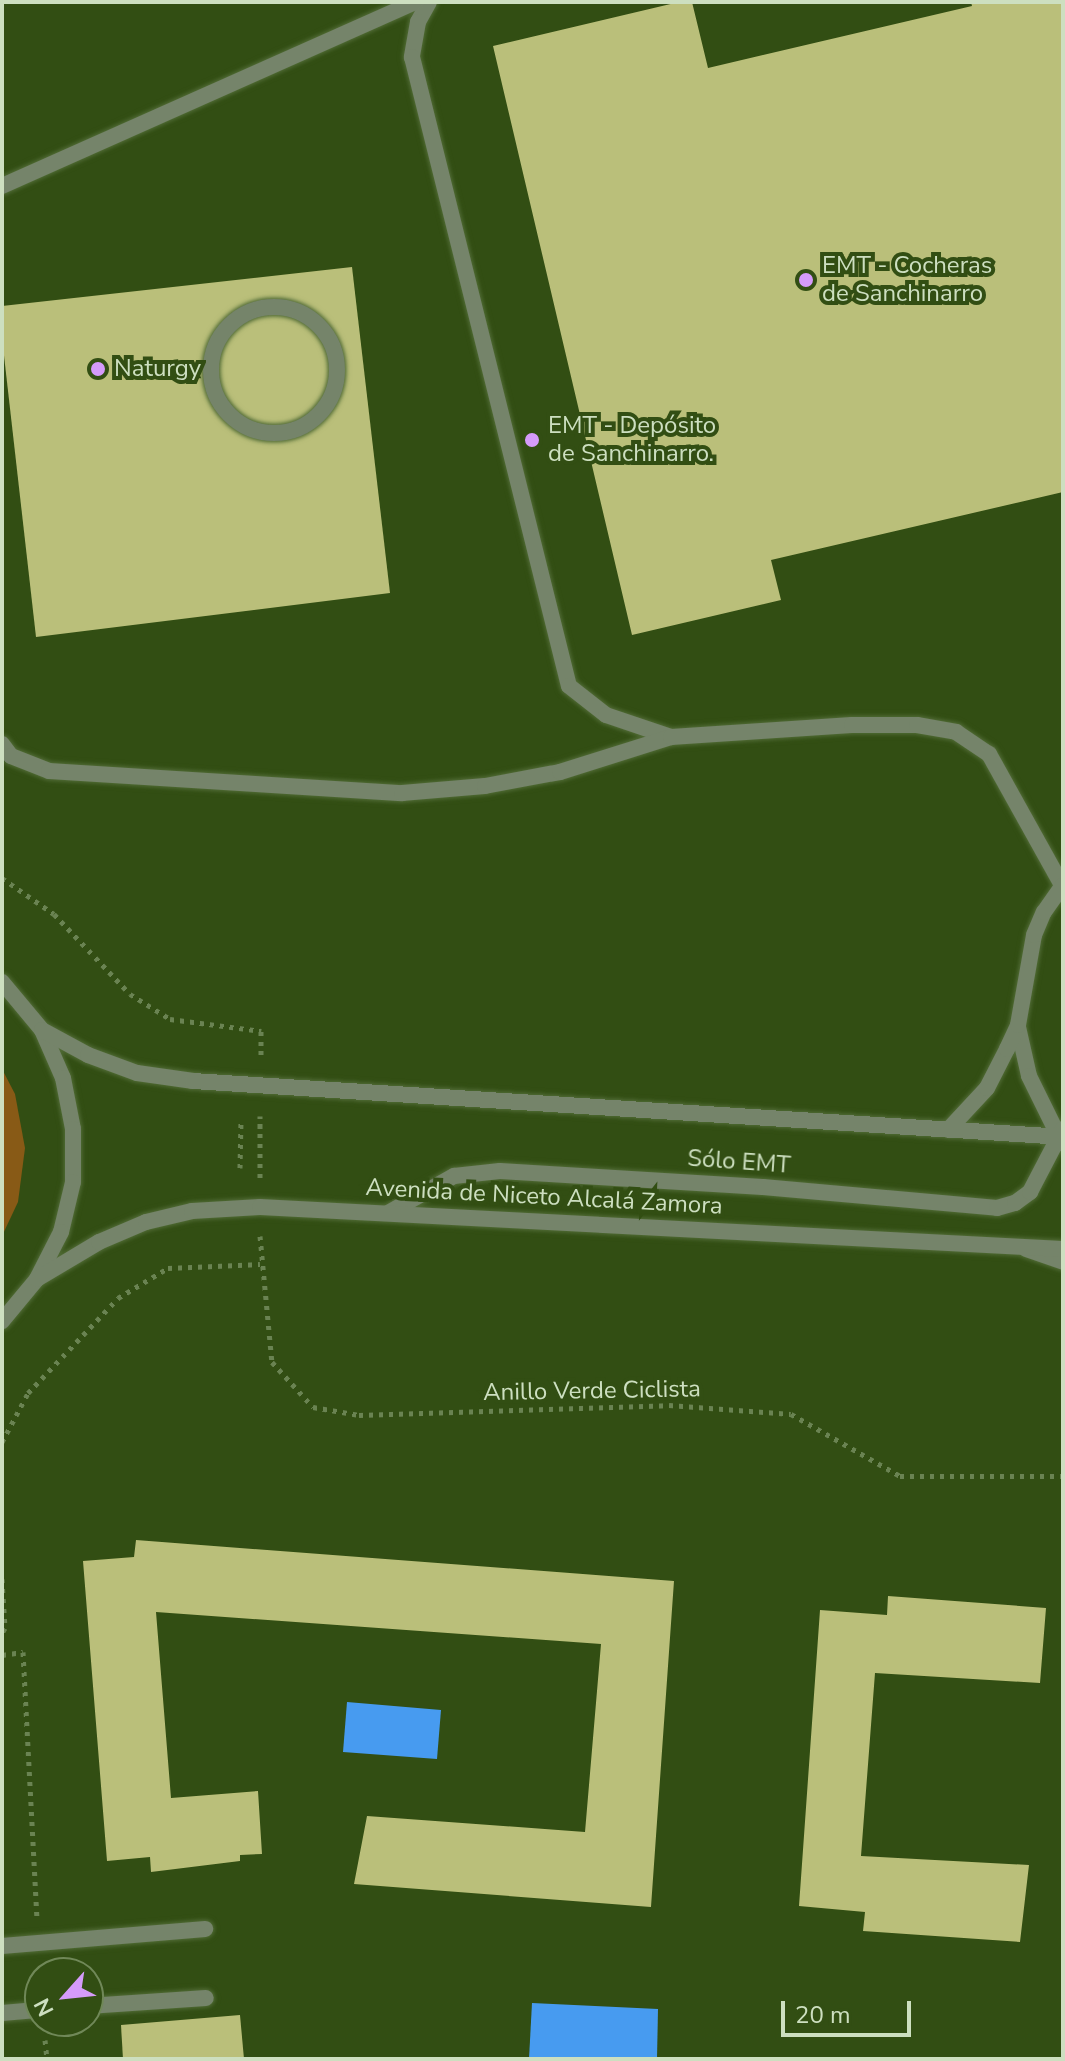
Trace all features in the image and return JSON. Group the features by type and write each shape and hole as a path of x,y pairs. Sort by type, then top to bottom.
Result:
{"street":[{"path":"2,186 416,2"},
{"path":"429,2 418,22 412,57 569,686 606,715 671,737"},
{"path":"277,307 298,311 315,323 329,339 336,359 337,380 330,400 317,417 300,429 280,434 260,433 240,425 225,411 215,393 211,373 213,352 222,333 237,318 256,309 277,307"},
{"path":"2,744 11,756 49,771 402,793 485,786 560,772 671,737 852,725 917,725 956,732 989,754 1063,887 1044,912 1034,935 1018,1025 987,1088 948,1130"},
{"path":"2,982 42,1030 63,1078 73,1129 73,1182 61,1232 37,1279 2,1321"},
{"path":"1018,1025 1029,1076 1062,1137"},
{"path":"42,1030 88,1055 137,1073 193,1081 1062,1137"},
{"name":"Sólo EMT","path":"388,1213 454,1176 500,1171 763,1187 997,1208 1015,1203 1030,1192 1062,1137"},
{"name":"Avenida de Niceto Alcalá Zamora","path":"37,1279 99,1242 146,1222 192,1211 260,1207 1063,1249"},
{"path":"1017,1246 1063,1262"},
{"path":"2,1946 205,1929"},
{"path":"104,2005 206,1998"},
{"path":"2,2013 24,2011"}],"path":[{"path":"2,878 54,914 130,994 170,1019 261,1031"},
{"path":"240,1168 241,1119"},
{"path":"260,1120 260,1168"},
{"name":"Anillo Verde Ciclista","path":"2,1442 28,1393 118,1298 168,1268 260,1264 272,1362 313,1407 359,1415 669,1405 791,1414 900,1476 1063,1476"},
{"path":"2,1579 5,1628 2,1633"},
{"path":"2,1655 23,1652 39,1944"}],"shaded area":[{"path":"2,1069 15,1094 25,1148 18,1202 2,1236"}],"water":[{"path":"347,1702 441,1710 437,1759 343,1752"},
{"path":"532,2003 658,2009 657,2059 529,2059"}],"building":[{"name":"EMT - Cocheras de Sanchinarro","path":"679,2 692,2 708,68 972,6 971,2 1063,2 1063,492 771,560 781,600 632,635 493,46"},
{"path":"352,267 390,593 36,637 2,338 2,306"},
{"path":"136,1540 674,1581 651,1907 354,1884 367,1816 585,1832 601,1644 156,1612 171,1798 258,1791 262,1854 240,1855 240,1861 151,1872 150,1857 107,1861 83,1561 134,1557"},
{"path":"888,1596 1046,1608 1040,1683 875,1673 861,1856 1029,1865 1020,1942 863,1931 865,1912 799,1906 820,1610 887,1615"},
{"path":"240,2015 244,2059 123,2059 121,2025"}],"place":[{"name":"EMT - Cocheras de Sanchinarro","path":"806,280"},
{"name":"Naturgy","path":"98,369"},
{"name":"EMT - Depósito de Sanchinarro.","path":"532,440"}]}
